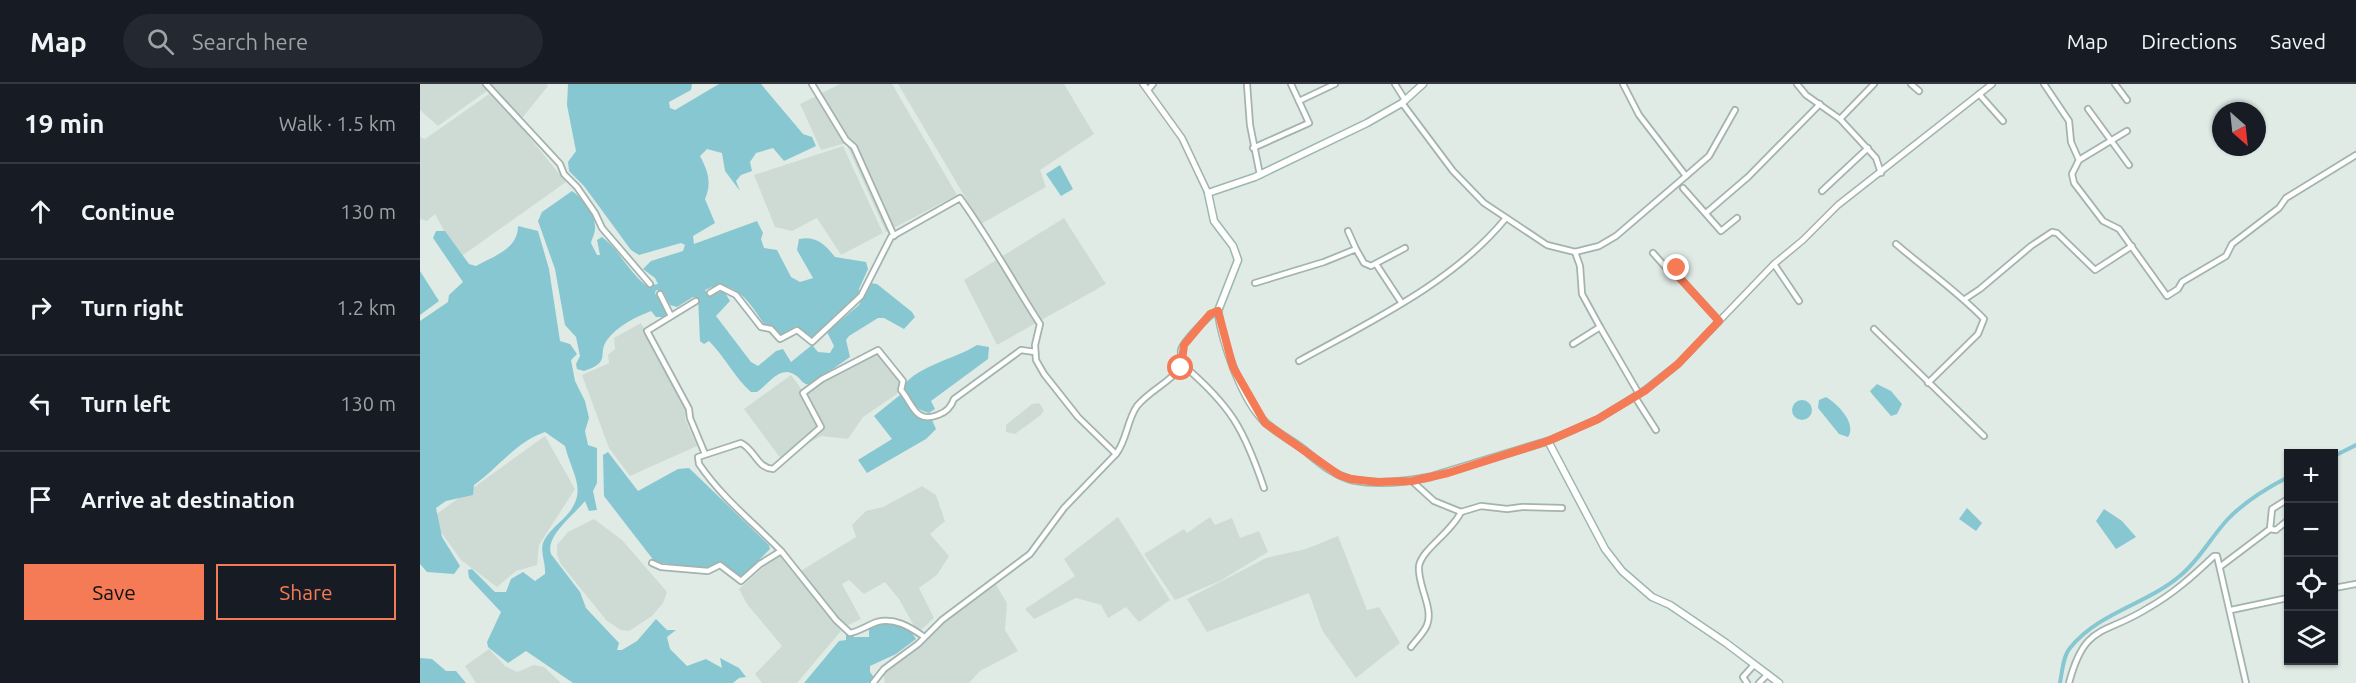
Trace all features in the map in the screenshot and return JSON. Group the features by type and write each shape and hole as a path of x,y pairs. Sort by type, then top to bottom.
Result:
{"main road":[{"path":"1424,84 1403,102 1258,176 1208,193 1214,220 1233,246 1238,260 1218,311 1233,367 1265,423 1339,475 1366,482 1412,481 1448,473 1548,441 1605,549 1622,571 1652,597 1670,605 1726,642 1754,666 1779,683"}],"street":[{"path":"486,84 560,164 564,174 577,187 595,213 602,228 650,284"},
{"path":"812,84 846,140 854,147 894,236"},
{"path":"1143,84 1182,138 1208,193"},
{"path":"1148,90 1153,84"},
{"path":"1247,84 1258,176"},
{"path":"1253,148 1309,123 1291,84"},
{"path":"1299,101 1335,84"},
{"path":"1395,84 1403,102 1453,171 1484,203 1547,245 1575,252 1599,246 1616,237 1709,156 1735,110"},
{"path":"1623,84 1639,115 1686,176"},
{"path":"1797,84 1806,95 1840,119 1868,148 1876,158 1881,172"},
{"path":"1840,119 1874,84"},
{"path":"1911,84 1919,90"},
{"path":"1548,441 1598,419 1637,396 1678,364 1774,264 1838,205 1992,84"},
{"path":"2044,84 2069,121 2071,142 2079,159"},
{"path":"2115,84 2127,100"},
{"path":"1979,94 2003,121"},
{"path":"1706,213 1748,177 1820,104"},
{"path":"2088,109 2129,165"},
{"path":"2127,131 2079,159 2072,174 2074,183 2106,225 2115,225 2164,294 2169,296 2178,290 2182,282 2226,256 2232,244 2279,208 2286,198 2356,155"},
{"path":"1822,191 1868,148"},
{"path":"1683,188 1720,231 1737,218"},
{"path":"710,293 720,287 735,295 761,327 771,329 780,339 797,330 812,342 861,296 894,236 960,198 990,239 1000,262 1040,324 1035,352 1036,360 1044,374 1078,417 1116,454"},
{"path":"1299,361 1447,273 1486,243 1506,218"},
{"path":"1348,231 1356,249 1368,266 1405,248"},
{"path":"1965,299 1980,289 2016,257 2052,232 2095,270 2132,246"},
{"path":"1896,244 1942,284 1965,299 1984,319 1980,330 1928,383"},
{"path":"1255,283 1324,262 1356,249"},
{"path":"1575,252 1580,266 1582,294 1656,430"},
{"path":"1653,253 1670,272 1675,271 1683,263"},
{"path":"1376,264 1401,302"},
{"path":"1774,264 1799,301"},
{"path":"1675,271 1719,321"},
{"path":"660,294 672,316"},
{"path":"696,301 647,331 689,409 690,418 705,454"},
{"path":"1218,311 1210,314 1184,345 1181,354 1183,365 1230,411 1250,446 1264,488"},
{"path":"1573,344 1600,327"},
{"path":"1874,329 1983,436"},
{"path":"923,636 912,628 890,620 877,622 850,633 836,620 781,551 747,516 728,502 699,464 698,457 741,443 748,447 761,466 772,469 821,427 803,393 822,379 878,350 903,381 901,390 917,416 926,419 951,407 954,399 1021,350 1035,352"},
{"path":"873,683 884,669 918,644 923,636 1030,554 1064,508 1116,454 1137,407 1169,381 1183,365"},
{"path":"1412,481 1434,501 1461,512 1481,506 1508,509 1562,508"},
{"path":"2270,529 2272,509 2286,503"},
{"path":"1411,647 1427,627 1429,617 1420,582 1419,565 1426,550 1455,525 1461,512"},
{"path":"2222,566 2270,529 2276,530 2283,525 2271,518"},
{"path":"652,563 660,567 708,571 720,565 741,581 760,564 781,551"},
{"path":"2069,683 2075,660 2087,642 2102,628 2147,609 2189,580 2214,556 2217,556 2222,566 2246,683"},
{"path":"2338,587 2356,584"},
{"path":"2231,610 2284,599"},
{"path":"1747,683 1743,677 1754,666"},
{"path":"1759,683 1768,674"},
{"path":"880,677 884,683"}],"shaded area":[{"path":"420,84 546,84 548,86 522,118 491,88 438,126 420,110"},
{"path":"840,84 892,84 957,195 886,232 846,143 821,150 800,104"},
{"path":"898,84 1064,84 1094,134 1040,170 1046,187 981,224"},
{"path":"492,92 566,182 459,258 435,214 427,221 420,219 420,137 425,139"},
{"path":"843,146 883,233 841,255 817,218 792,231 775,227 754,175"},
{"path":"1064,218 1106,284 997,345 964,280"},
{"path":"641,323 686,409 685,419 697,446 630,476 609,448 582,375 609,363 608,355 615,349 614,338"},
{"path":"878,352 901,380 897,394 863,417 848,439 821,436 781,459 744,409 791,375 805,394 837,373"},
{"path":"1039,403 1044,410 1041,415 1015,434 1006,432 1006,425 1032,404"},
{"path":"545,436 575,489 539,545 537,565 516,571 497,587 461,560 431,518"},
{"path":"922,486 936,495 945,521 930,534 949,556 937,575 919,588 934,618 918,633 899,599 885,582 864,594 849,580 842,584 861,619 844,627 799,572 856,537 852,525 866,511 883,507"},
{"path":"1118,517 1170,600 1139,622 1126,607 1108,618 1101,605 1076,598 1034,619 1025,609 1075,576 1064,559"},
{"path":"1210,517 1215,525 1232,518 1240,538 1259,531 1268,552 1220,581 1175,600 1144,554 1184,529 1187,533"},
{"path":"594,519 622,540 667,592 663,603 652,616 629,631 621,630 607,621 560,563 557,554 557,545 568,532"},
{"path":"1338,536 1367,610 1379,607 1400,643 1356,678 1322,630 1309,593 1207,632 1187,599 1266,558 1306,549"},
{"path":"778,554 841,631 797,683 762,683 755,674 782,646 747,604 739,589"},
{"path":"992,578 1007,603 1005,630 1018,651 980,671 969,683 885,683 882,667 924,641 938,620"},
{"path":"489,649 505,666 517,672 534,665 544,667 561,683 476,683 465,666"}],"water":[{"path":"568,84 692,84 691,90 669,102 670,108 675,110 719,84 761,84 803,134 812,137 816,146 784,161 773,148 756,153 750,162 752,171 741,175 736,181 740,191 725,171 722,153 707,149 700,156 708,177 705,199 715,223 693,236 694,244 757,221 763,233 761,239 764,248 777,250 791,277 800,282 813,278 797,250 799,239 815,240 823,244 835,257 866,262 868,269 859,289 860,294 812,337 796,326 781,336 770,325 764,324 753,307 732,288 715,286 705,290 708,295 724,291 730,301 716,316 751,362 758,366 776,351 783,349 791,362 812,345 818,352 830,353 834,346 827,332 859,305 870,283 877,284 912,312 915,317 904,329 884,318 878,318 849,336 846,340 850,357 810,385 792,373 786,372 776,376 757,392 751,392 709,341 704,344 700,341 698,298 693,297 677,307 670,305 663,292 656,290 655,293 667,313 664,317 656,317 651,311 627,323 607,340 598,364 584,371 577,369 576,364 580,356 576,337 565,325 555,269 538,221 542,212 572,191 581,198 594,218 595,231 591,243 597,255 600,255 597,240 602,237 647,286 658,284 655,278 643,269 651,261 683,251 685,245 681,243 639,255 631,250 584,186 569,171 568,162 576,151 567,105"},
{"path":"1060,165 1073,189 1061,196 1046,174"},
{"path":"518,226 538,231 549,269 560,341 570,344 577,354 571,360 575,381 585,401 589,418 585,431 588,445 597,448 597,483 593,491 597,510 589,511 585,501 556,533 550,547 551,554 580,592 586,608 619,643 617,650 622,650 637,641 656,619 667,630 676,630 667,637 670,649 687,666 706,659 722,668 720,658 739,668 746,677 739,678 733,683 573,683 526,651 508,663 488,647 487,642 501,612 469,578 468,570 472,569 495,592 506,592 511,579 523,572 535,581 545,574 542,550 545,539 572,509 576,500 577,483 565,446 545,432 525,442 474,485 473,495 446,501 436,508 442,537 460,566 454,574 427,572 420,564 420,321 448,302 449,295 463,282 433,238 436,231 445,231 469,264 476,266 504,251 514,241"},
{"path":"420,271 439,301 420,315"},
{"path":"977,345 989,347 988,359 931,401 935,409 929,413 912,403 904,385 911,378 928,367"},
{"path":"1877,384 1891,391 1902,404 1897,414 1891,416 1870,391"},
{"path":"900,395 917,416 932,420 936,429 926,439 867,473 858,460 892,439 874,416"},
{"path":"1826,397 1841,409 1848,420 1850,432 1848,437 1839,434 1818,408 1819,400"},
{"path":"1802,400 1809,403 1812,410 1809,417 1802,420 1795,417 1792,410 1795,403"},
{"path":"608,452 638,491 678,469 689,468 769,545 770,549 741,578 721,562 703,569 655,562 604,496 603,455"},
{"path":"1967,508 1982,523 1976,531 1959,519"},
{"path":"2104,509 2122,521 2136,537 2116,549 2096,521"},
{"path":"891,618 906,624 916,639 896,654 870,666 870,672 878,683 804,683 839,641 846,640 846,633 851,631 854,637 869,637 869,624"},
{"path":"420,658 432,659 446,671 456,671 466,683 420,683"}],"waterway":[{"path":"2338,454 2356,445"},
{"path":"2060,683 2066,655 2082,636 2109,617 2153,594 2181,575 2235,512 2256,495 2284,479"}],"route":[{"path":"1181,368 1183,365 1181,354 1184,345 1210,314 1218,311 1226,349 1233,367 1265,423 1339,475 1366,482 1412,481 1448,473 1548,441 1598,419 1646,390 1678,364 1719,321 1678,276 1675,271 1677,268"}]}
